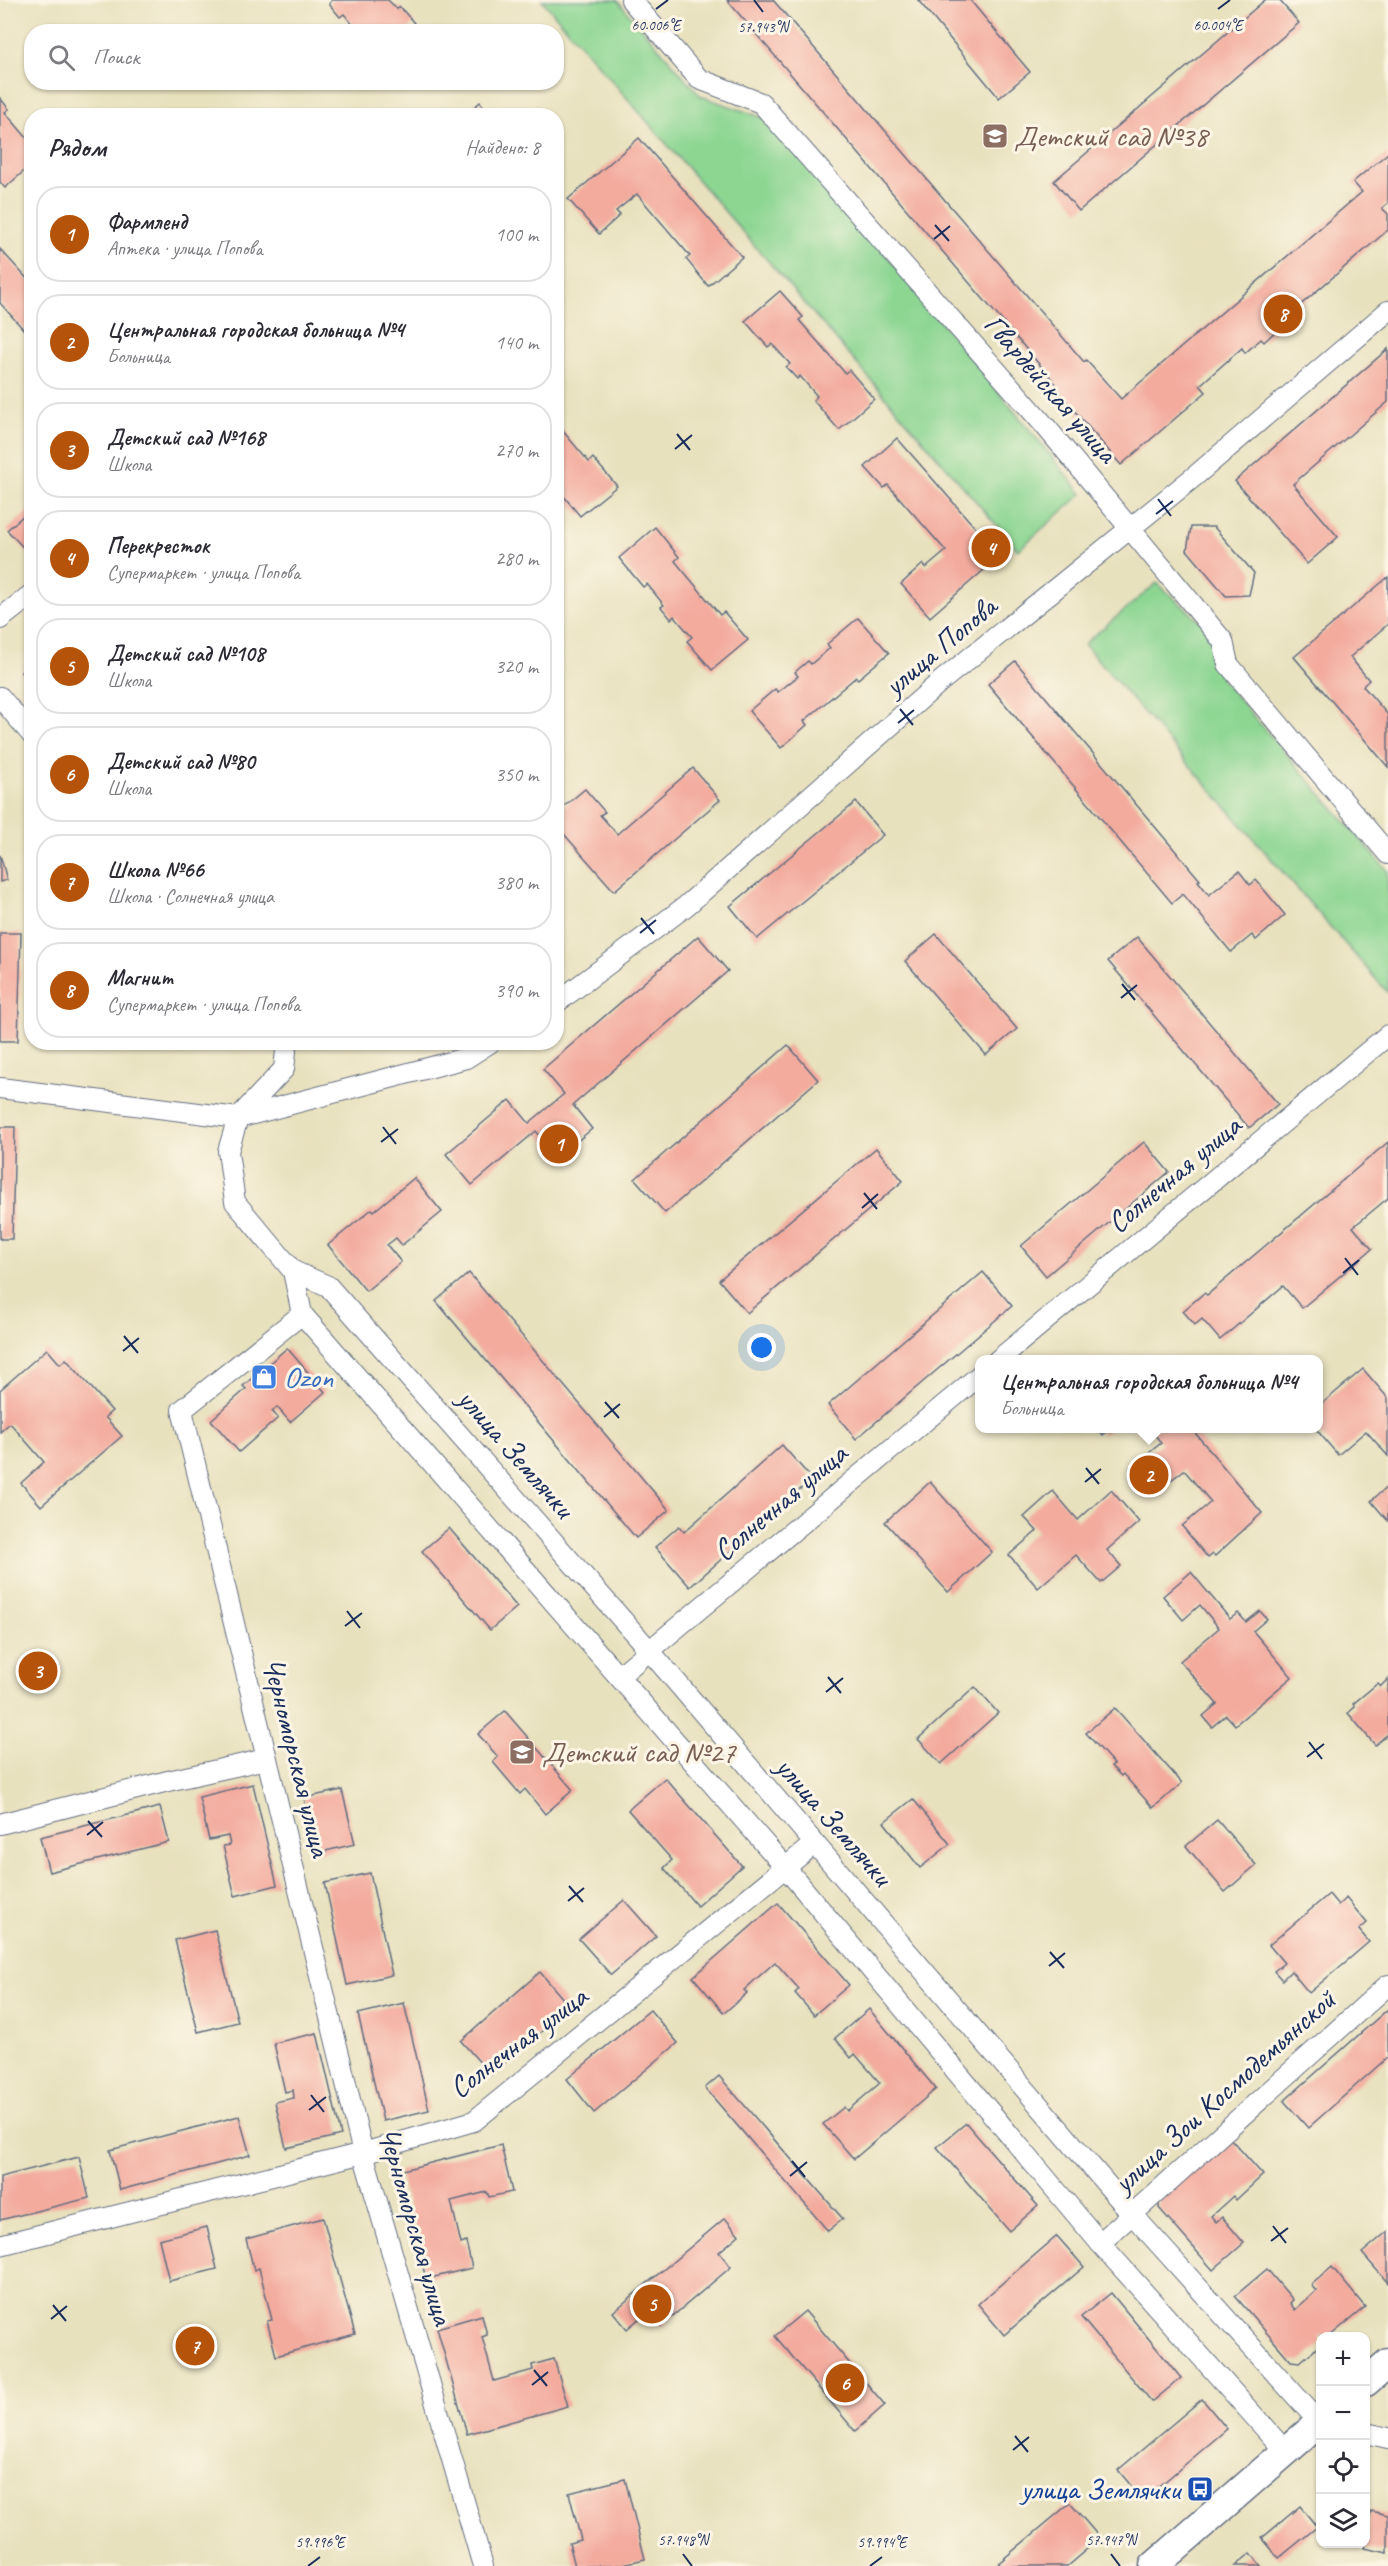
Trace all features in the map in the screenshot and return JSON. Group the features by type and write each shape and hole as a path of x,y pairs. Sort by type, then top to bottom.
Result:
{"main road":[{"path":"1370,2378 1388,2362"},
{"path":"1167,2562 1316,2426"}],"street":[{"name":"Гвардейская улица","path":"631,0 699,79 761,103 1039,418 1131,527 1223,641 1228,664 1388,854"},
{"name":"улица Попова","path":"564,997 686,906 940,682 1131,527 1388,310"},
{"path":"0,619 24,600"},
{"path":"0,698 24,726"},
{"name":"Солнечная улица","path":"1003,1355 1388,1035"},
{"path":"286,1050 284,1069 238,1118 228,1151 235,1202 293,1271 302,1314 785,1867 1100,2243 1286,2452"},
{"path":"0,1088 238,1118 466,1058 478,1050"},
{"name":"улица Землячки","path":"293,1271 328,1286 649,1650 1132,2214 1316,2419"},
{"name":"Черноморская улица","path":"302,1314 182,1410 363,2153 483,2566"},
{"name":"Солнечная улица","path":"620,1676 975,1379"},
{"path":"0,1824 168,1781 266,1760"},
{"name":"Солнечная улица","path":"0,2245 363,2153 474,2121 814,1844"},
{"name":"улица Зои Космодемьянской","path":"1100,2243 1388,1985"},
{"path":"1370,2434 1388,2438"}],"green space":[{"path":"542,0 617,0 701,96 778,123 1082,494 1018,550"},
{"path":"1157,583 1206,627 1222,680 1388,871 1388,993 1084,644"}],"building":[{"path":"332,0 388,0 397,9 400,7 414,23 352,24 344,14 340,17 329,4"},
{"path":"727,0 773,0 1084,362 1086,360 1121,399 1362,192 1353,182 1388,153 1388,203 1382,208 1388,214 1388,230 1276,326 1278,329 1264,342 1261,339 1245,353 1242,348 1200,385 1206,392 1121,465 1054,387 1057,385"},
{"path":"918,0 970,0 1030,72 999,98"},
{"path":"1265,0 1279,0 1299,23 1079,211 1054,181"},
{"path":"0,98 9,109 5,112 24,135 24,171 5,188 0,182"},
{"path":"480,102 485,108 473,108"},
{"path":"639,138 742,257 708,286 686,259 690,256 637,194 616,211 620,215 599,234 568,199"},
{"path":"0,249 24,275 24,330 0,303"},
{"path":"780,291 803,317 799,320 845,373 849,370 874,399 839,430 813,400 817,396 800,376 797,379 786,367 790,364 772,344 768,347 745,321"},
{"path":"1388,349 1388,402 1293,484 1338,537 1307,564 1235,481"},
{"path":"564,432 589,462 593,458 617,486 580,516 564,497"},
{"path":"897,438 1000,556 930,617 901,584 923,564 926,568 946,551 888,485 884,488 865,467"},
{"path":"24,515 24,548 7,530"},
{"path":"655,527 679,557 675,561 720,615 724,612 748,640 712,670 687,641 692,637 674,616 671,619 661,607 664,605 647,584 643,587 619,558"},
{"path":"1191,527 1214,527 1254,573 1249,595 1226,596 1187,550"},
{"path":"1388,577 1388,624 1350,657 1369,680 1363,686 1388,715 1388,767 1294,657"},
{"path":"858,618 889,653 858,679 856,677 804,721 807,725 781,748 749,711 775,689 778,692 798,676 795,672 808,661 811,664 830,648 827,644"},
{"path":"1015,661 1200,880 1198,881 1209,895 1239,871 1250,885 1256,880 1285,915 1256,940 1252,935 1231,952 1183,894 1172,903 988,684"},
{"path":"693,768 720,800 614,891 564,834 564,806 585,789 605,812 600,815 617,834"},
{"path":"856,802 883,835 757,939 730,906"},
{"path":"0,855 7,880 0,882"},
{"path":"0,933 21,933 18,1041 0,1041"},
{"path":"936,934 1017,1029 986,1055 905,961"},
{"path":"698,936 728,971 573,1105 592,1129 558,1157 536,1131 472,1185 446,1154 510,1100 529,1123 564,1094 543,1069"},
{"path":"1137,937 1278,1104 1249,1128 1108,961"},
{"path":"788,1045 818,1080 665,1213 635,1179"},
{"path":"0,1127 15,1127 12,1239 0,1239"},
{"path":"1144,1142 1169,1172 1046,1276 1021,1246"},
{"path":"1388,1142 1388,1198 1353,1227 1372,1249 1302,1308 1283,1286 1220,1340 1202,1319 1195,1325 1183,1311 1204,1293 1207,1295"},
{"path":"876,1148 903,1181 747,1313 719,1280"},
{"path":"414,1178 442,1212 402,1245 396,1238 387,1245 401,1262 366,1291 328,1245"},
{"path":"983,1272 1012,1306 856,1439 828,1405"},
{"path":"469,1273 669,1510 636,1538 436,1301"},
{"path":"287,1348 325,1392 290,1422 277,1407 272,1411 278,1418 239,1452 211,1420 246,1389 243,1386"},
{"path":"47,1349 60,1364 66,1359 112,1411 105,1417 122,1436 41,1506 21,1483 44,1462 10,1423 0,1432 0,1390"},
{"path":"1363,1369 1388,1398 1388,1456 1366,1431 1338,1455 1319,1433 1323,1433 1323,1403"},
{"path":"1154,1433 1195,1433 1262,1513 1215,1556 1213,1554 1208,1558 1182,1526 1211,1502 1184,1470 1152,1495 1130,1468 1161,1443"},
{"path":"782,1445 812,1479 690,1587 655,1547 679,1526 684,1532"},
{"path":"930,1482 992,1552 948,1592 885,1522"},
{"path":"1388,1486 1388,1521 1371,1501"},
{"path":"1111,1490 1139,1522 1107,1550 1121,1566 1101,1583 1076,1555 1038,1588 1009,1555 1037,1531 1024,1517 1053,1491 1078,1520"},
{"path":"449,1528 517,1607 490,1630 422,1551"},
{"path":"1191,1572 1230,1619 1238,1613 1246,1622 1260,1611 1267,1619 1253,1631 1292,1677 1235,1725 1226,1715 1212,1727 1203,1716 1217,1704 1180,1661 1219,1628 1200,1605 1183,1620 1163,1596"},
{"path":"1388,1679 1388,1734 1375,1745 1348,1713 1355,1707 1353,1704 1378,1683 1381,1686"},
{"path":"975,1687 998,1713 941,1764 918,1739"},
{"path":"1115,1708 1182,1783 1153,1808 1123,1774 1121,1776 1111,1766 1114,1764 1086,1733"},
{"path":"505,1711 573,1790 545,1814 525,1789 520,1794 493,1762 498,1757 478,1734"},
{"path":"665,1778 742,1866 697,1906 664,1868 672,1860 628,1810"},
{"path":"253,1784 277,1885 235,1896 223,1846 230,1845 228,1836 209,1840 199,1797"},
{"path":"342,1790 355,1844 317,1853 304,1798"},
{"path":"913,1799 950,1844 920,1868 884,1822"},
{"path":"160,1807 169,1842 49,1872 40,1837"},
{"path":"1217,1820 1256,1865 1225,1892 1186,1846"},
{"path":"370,1873 392,1975 347,1985 325,1883"},
{"path":"1329,1894 1338,1905 1346,1898 1367,1923 1359,1930 1369,1942 1309,1993 1291,1971 1282,1980 1274,1971 1284,1963 1269,1945"},
{"path":"624,1900 656,1936 611,1975 579,1939"},
{"path":"778,1903 849,1985 814,2015 795,1993 799,1989 775,1962 744,1990 747,1993 724,2013 693,1977"},
{"path":"215,1930 238,2022 198,2032 175,1940"},
{"path":"540,1972 570,2007 491,2075 461,2041"},
{"path":"404,2003 429,2110 383,2121 358,2014"},
{"path":"869,2009 936,2089 854,2159 823,2124 844,2107 847,2111 880,2083 855,2054 851,2058 835,2038"},
{"path":"1388,2009 1388,2057 1308,2128 1284,2101"},
{"path":"650,2010 678,2043 594,2113 567,2079"},
{"path":"317,2033 341,2135 286,2148 275,2102 294,2098 293,2090 285,2092 274,2043"},
{"path":"719,2076 843,2219 828,2231 705,2088"},
{"path":"239,2116 250,2155 120,2190 110,2150"},
{"path":"966,2123 1038,2206 1009,2231 937,2147"},
{"path":"1229,2137 1263,2175 1236,2200 1233,2196 1211,2216 1216,2222 1222,2217 1244,2243 1213,2270 1159,2208 1159,2198"},
{"path":"501,2145 512,2192 489,2197 487,2192 451,2201 461,2244 466,2242 472,2268 426,2279 399,2171"},
{"path":"79,2157 89,2198 0,2220 0,2177"},
{"path":"323,2218 355,2334 276,2356 267,2321 272,2320 259,2268 254,2270 246,2239"},
{"path":"725,2218 739,2235 719,2252 731,2267 661,2326 648,2311 627,2329 613,2312"},
{"path":"207,2227 217,2269 169,2281 159,2239"},
{"path":"1388,2231 1388,2283 1362,2253"},
{"path":"1057,2236 1084,2267 1004,2335 978,2304"},
{"path":"1332,2267 1365,2307 1335,2332 1316,2332 1316,2348 1300,2362 1291,2361 1235,2296 1267,2269 1293,2300 1290,2303 1295,2310 1316,2291 1311,2285"},
{"path":"1111,2293 1181,2378 1152,2402 1081,2317"},
{"path":"805,2311 885,2405 855,2431 775,2336"},
{"path":"482,2315 487,2335 482,2337 494,2381 533,2370 532,2365 554,2359 568,2406 467,2434 437,2328"},
{"path":"1202,2399 1227,2429 1143,2500 1118,2470"},
{"path":"625,2479 645,2559 615,2566 575,2566 569,2543 581,2540 569,2493"},
{"path":"1070,2503 1100,2538 1067,2566 995,2566"},
{"path":"1300,2506 1316,2526 1279,2558 1262,2538"},
{"path":"1371,2511 1388,2515 1388,2553 1364,2548 1370,2548"},
{"path":"1251,2553 1261,2566 1235,2566"}],"place":[{"name":"Детский сад №38","path":"995,136"},
{"name":"Магнит","path":"1283,314"},
{"name":"Перекресток","path":"991,548"},
{"name":"Фармленд","path":"559,1144"},
{"name":"Ozon","path":"264,1377"},
{"name":"Центральная городская больница №4","path":"1149,1475"},
{"name":"Детский сад №168","path":"38,1671"},
{"name":"Детский сад №27","path":"522,1752"},
{"name":"Детский сад №108","path":"652,2304"},
{"name":"Школа №66","path":"195,2346"},
{"name":"Детский сад №80","path":"845,2383"},
{"name":"улица Землячки","path":"1200,2489"}]}
